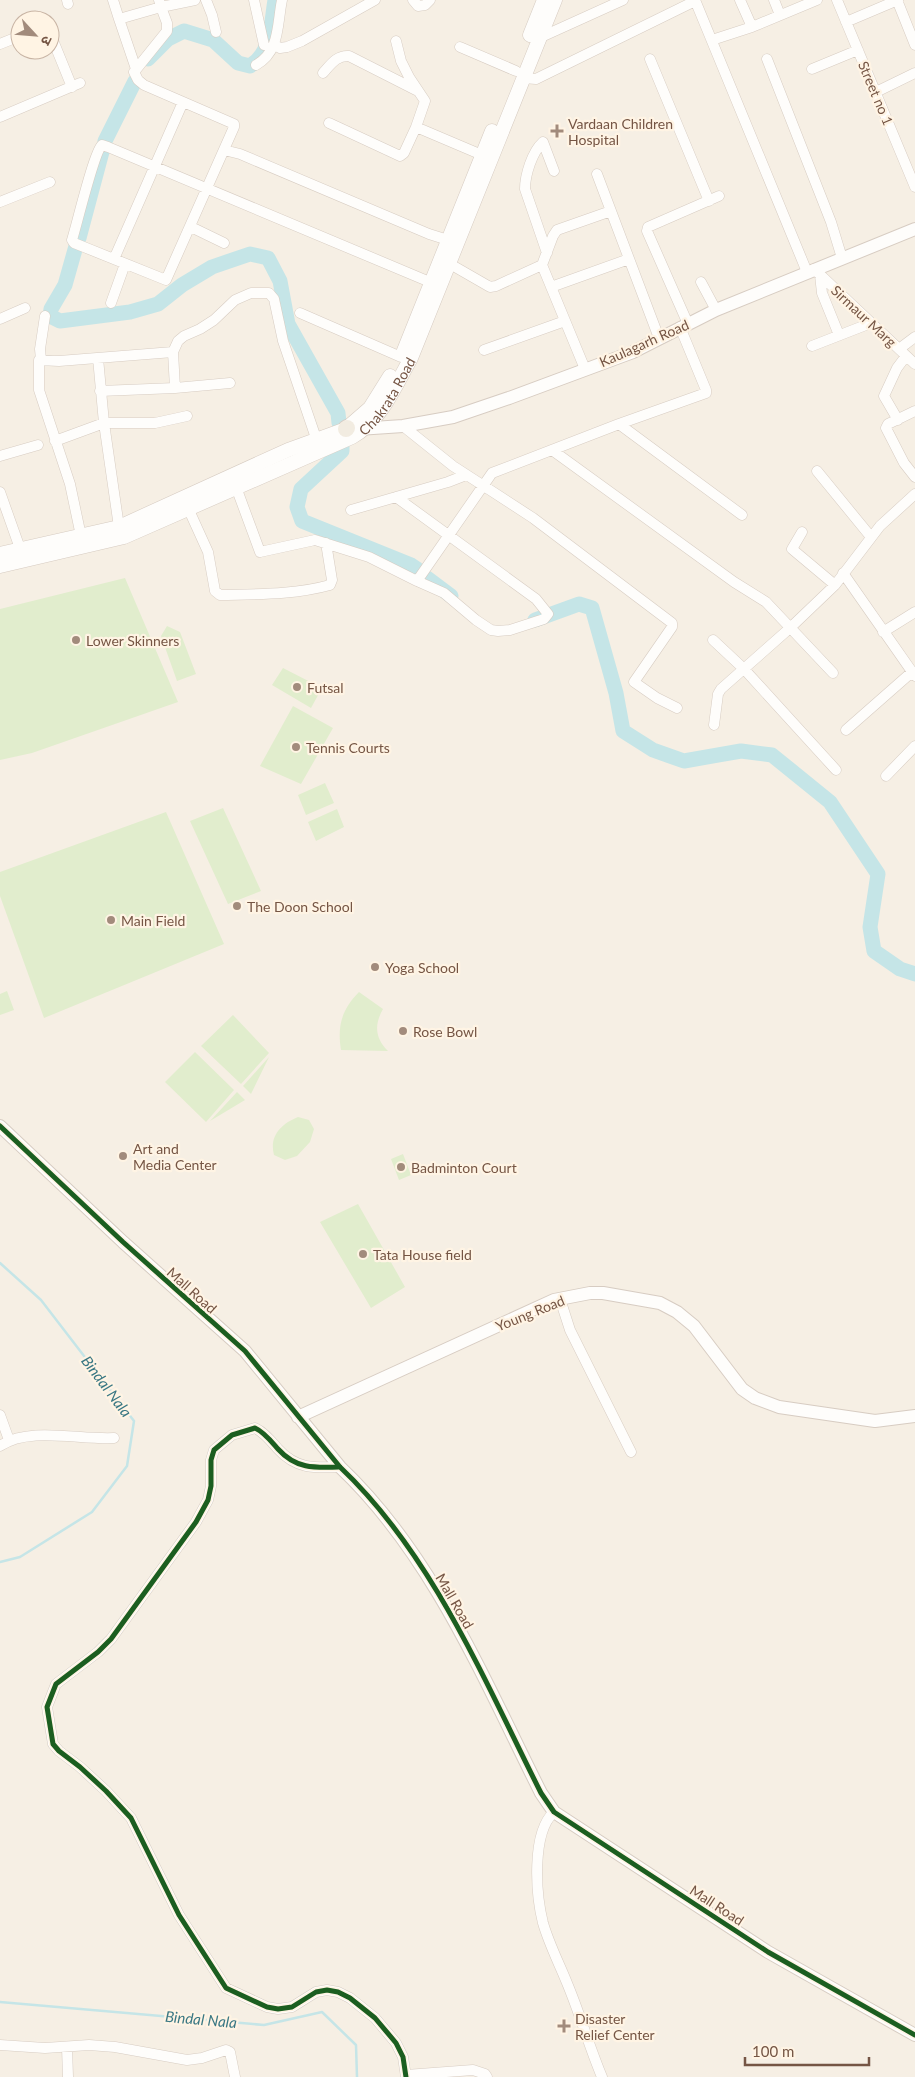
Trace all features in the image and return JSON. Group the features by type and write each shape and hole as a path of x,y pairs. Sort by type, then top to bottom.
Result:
{"main road":[{"name":"Chakrata Road","path":"0,554 22,555 124,536 236,487 319,445 346,428 370,408 401,357 436,285 450,264 520,74 544,0"},
{"name":"Chakrata Road","path":"0,566 22,555 81,536 119,527 288,450 319,445 365,430 381,410 411,358 436,285 448,240 482,154 539,38 555,0"}],"street":[{"path":"113,0 136,69"},
{"path":"119,19 160,4 195,0"},
{"path":"206,0 216,32"},
{"path":"254,0 269,45"},
{"path":"256,65 268,57 269,45 282,0"},
{"path":"269,45 280,48 302,42 375,0"},
{"path":"413,0 418,6 430,0"},
{"path":"539,38 623,0"},
{"path":"460,47 520,74 536,79 695,0 814,272 839,336"},
{"path":"740,0 752,27"},
{"path":"774,0 780,15"},
{"path":"712,40 752,27 817,0"},
{"name":"Street no 1","path":"837,0 915,187"},
{"path":"846,22 885,3 898,0 915,45"},
{"path":"160,4 167,23 167,32 136,69 134,74 141,83 234,124 208,190 166,280 72,242 99,148 102,145 108,146 208,190 436,285"},
{"path":"329,123 400,156 404,153 416,127 425,100 409,77 396,40"},
{"path":"812,69 858,50"},
{"path":"0,117 76,85 60,53"},
{"path":"323,73 335,60 342,56 349,56 419,92"},
{"path":"417,581 492,473 706,393 684,326 647,231 648,227 714,199 650,59"},
{"path":"767,59 831,222 842,258"},
{"path":"876,92 915,73"},
{"path":"114,259 183,102"},
{"path":"416,127 482,154"},
{"path":"546,253 525,189 525,179 537,148 543,142 554,171"},
{"path":"224,150 240,154 448,240"},
{"path":"596,174 659,338"},
{"path":"0,202 50,182"},
{"path":"585,369 542,266 553,236 558,230 610,211"},
{"path":"191,227 224,243"},
{"name":"Kaulagarh Road","path":"346,428 365,430 403,426 453,417 633,352 716,310 814,272 842,258 915,229"},
{"path":"550,287 629,258"},
{"path":"111,303 126,264"},
{"path":"450,264 490,287 542,266"},
{"name":"Sirmaur Marg","path":"814,272 915,364"},
{"path":"701,282 716,310"},
{"path":"175,388 173,352 178,341 214,320 235,300 255,292 269,293 272,295 283,342 319,445"},
{"path":"0,319 25,308"},
{"path":"300,313 401,357"},
{"path":"41,360 40,349 45,316"},
{"path":"484,350 565,320"},
{"path":"812,346 871,323"},
{"path":"898,420 884,396 903,352 915,337"},
{"path":"81,536 70,484 38,385 37,362 41,360 173,352"},
{"path":"98,358 100,391 119,527"},
{"path":"100,391 175,388 230,383"},
{"path":"915,411 888,424 886,428 904,463 915,477"},
{"path":"55,441 104,423 155,423 187,416"},
{"path":"619,424 742,515"},
{"path":"403,426 466,475 532,518 672,622 672,627 634,682 635,685 677,708"},
{"path":"0,456 38,446"},
{"path":"552,450 734,582 762,599 833,673"},
{"path":"817,471 871,537"},
{"path":"351,510 466,475"},
{"path":"236,487 262,553 308,541 326,543 369,557 444,593 491,630 504,631 545,617 548,612 536,599 396,497"},
{"path":"0,492 22,555"},
{"path":"714,726 719,692 835,586 880,526 915,494"},
{"path":"188,508 208,552 215,591 220,595 286,594 330,585 332,580 326,543"},
{"path":"802,532 792,549 835,586"},
{"path":"843,573 914,674 846,730"},
{"path":"883,632 915,612"},
{"path":"713,640 744,669 836,770"},
{"path":"886,776 915,746"},
{"name":"Mall Road","path":"0,1126 122,1242 244,1351 409,1548 430,1579 462,1637 541,1793 554,1812 768,1952 915,2035"},
{"name":"Young Road","path":"298,1417 560,1299 590,1293 603,1293 660,1303 677,1312 694,1326 742,1389 754,1398 779,1406 875,1422 915,1416"},
{"path":"560,1299 570,1330 631,1452"},
{"path":"0,1415 4,1443 26,1436 55,1435 91,1439 114,1438"},
{"path":"340,1467 316,1468 299,1466 283,1454 260,1430 255,1428 232,1435 214,1450 211,1460 211,1486 208,1500 196,1522 111,1639 98,1652 56,1684 47,1707 52,1744 58,1752 80,1767 106,1791 131,1818 180,1915 226,1988 267,2008 278,2009 292,2007 316,1992 327,1990 338,1992 350,1998 375,2018 396,2043 403,2057 406,2076 472,2070 485,2074 487,2077"},
{"path":"554,1812 545,1822 538,1851 540,1907 543,1921 602,2077"},
{"path":"0,2045 67,2047 89,2045 115,2047 188,2060 202,2058 226,2050 230,2052 235,2077"},
{"path":"67,2047 68,2077"}],"green space":[{"name":"Lower Skinners","path":"125,578 178,702 32,753 0,760 0,609"},
{"path":"167,626 180,632 196,674 177,681 161,636"},
{"name":"Futsal","path":"283,668 322,688 311,708 272,685"},
{"name":"Tennis Courts","path":"293,706 333,728 301,784 260,766"},
{"path":"325,783 334,803 306,815 298,795"},
{"path":"223,808 261,891 228,904 190,821"},
{"path":"337,809 344,827 316,841 308,822"},
{"name":"Main Field","path":"166,812 224,944 44,1018 0,896 0,872"},
{"path":"7,991 14,1010 0,1015 0,994"},
{"path":"359,992 383,1009 378,1020 377,1031 380,1041 388,1051 341,1050 340,1026 342,1018 348,1005"},
{"path":"233,1015 269,1053 241,1084 201,1046"},
{"path":"195,1052 234,1090 206,1122 165,1082"},
{"path":"269,1057 251,1094 243,1086"},
{"path":"237,1092 245,1100 210,1121"},
{"path":"298,1117 309,1120 314,1129 310,1142 297,1156 285,1160 274,1155 273,1142 275,1136 286,1123"},
{"name":"Badminton Court","path":"403,1154 411,1175 399,1180 391,1159"},
{"name":"Tata House field","path":"358,1204 405,1287 371,1308 320,1222"}],"waterway":[{"path":"148,59 168,39 184,31 213,40 238,63 250,66 263,53 267,45 275,0"},
{"path":"105,141 135,81"},
{"path":"79,238 103,148"},
{"path":"76,246 65,285 51,309 50,316 60,321 130,312 158,304 182,285 212,267 250,254 268,258 280,281 288,324 338,413 339,423"},
{"path":"342,446 342,451 301,489 297,507 302,521 417,569"},
{"path":"427,578 451,596"},
{"path":"535,620 579,604 592,608 616,693 623,731 653,750 684,761 741,751 772,755 830,802 878,874 870,927 874,951 900,969 915,974"},
{"name":"Bindal Nala","path":"0,1263 41,1300 134,1421 127,1466 92,1512 20,1557 0,1562"},
{"name":"Bindal Nala","path":"0,2002 264,2025 322,2012 356,2045 357,2077"}],"cycle path":[{"path":"0,1126 123,1242 245,1351 340,1467 373,1502 403,1539 454,1621 477,1663 541,1793 554,1812 768,1952 915,2035"},
{"path":"340,1467 314,1467 299,1464 285,1456 264,1434 255,1428 232,1435 214,1450 211,1460 211,1486 208,1500 196,1522 111,1639 98,1652 56,1684 47,1707 53,1744 106,1791 131,1818 179,1915 226,1988 267,2007 278,2009 292,2007 316,1992 327,1990 338,1992 350,1998 375,2018 396,2043 403,2057 406,2077"}],"place":[{"name":"Vardaan Children Hospital","path":"557,131"},
{"name":"Lower Skinners","path":"76,640"},
{"name":"Futsal","path":"297,687"},
{"name":"Tennis Courts","path":"296,747"},
{"name":"The Doon School","path":"237,906"},
{"name":"Main Field","path":"111,920"},
{"name":"Yoga School","path":"375,967"},
{"name":"Rose Bowl","path":"403,1031"},
{"name":"Art and Media Center","path":"123,1156"},
{"name":"Badminton Court","path":"401,1167"},
{"name":"Tata House field","path":"363,1254"},
{"name":"Disaster Relief Center","path":"564,2026"}]}
